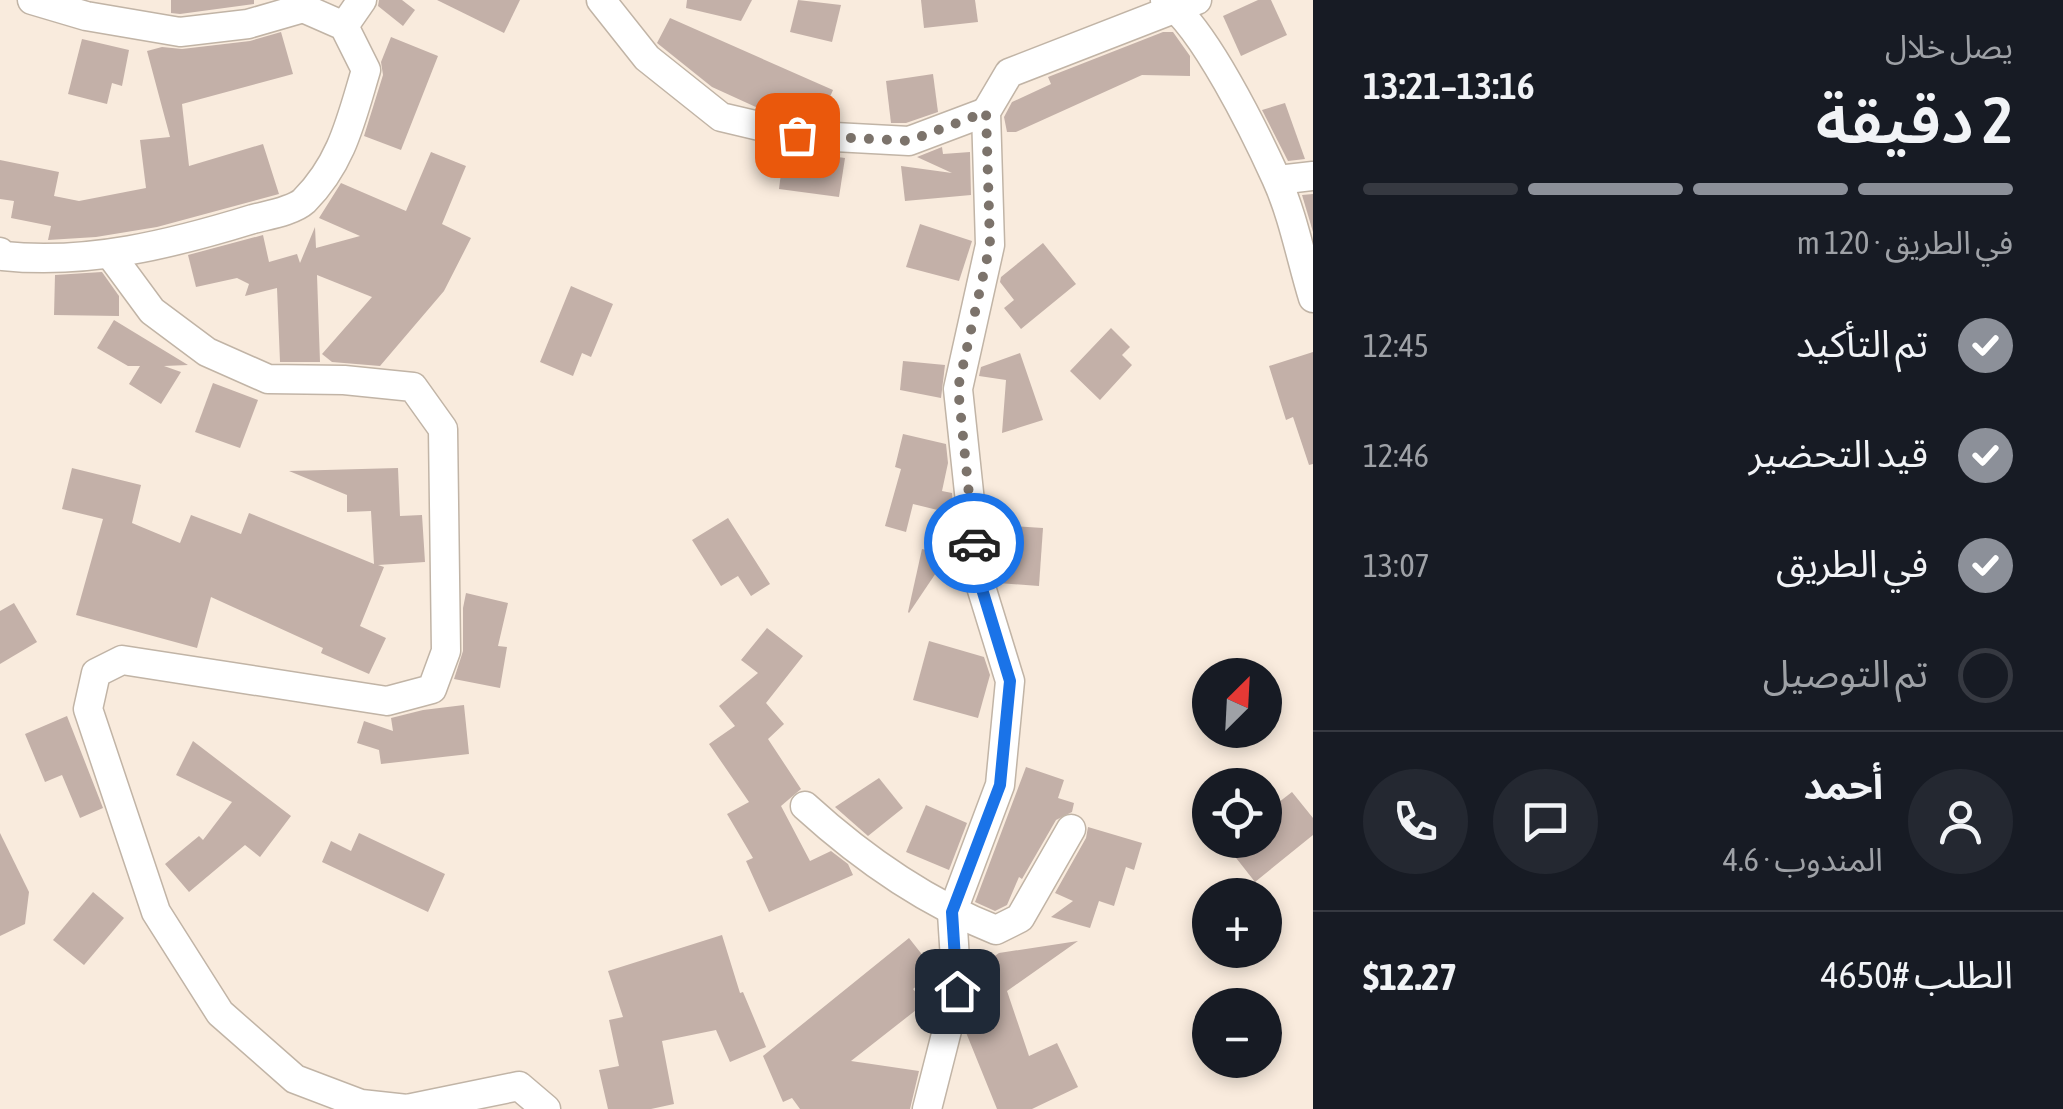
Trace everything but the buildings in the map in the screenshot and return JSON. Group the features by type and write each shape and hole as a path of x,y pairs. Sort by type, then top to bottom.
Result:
{"street":[{"path":"0,252 3,256 42,261 110,254 221,229 301,204 340,156 366,70 344,26 304,8 248,24 180,32 86,16 32,0"},
{"path":"344,26 362,0"},
{"path":"601,0 647,58 721,117 797,135 909,141 986,112"},
{"path":"927,1109 957,991 952,912 1000,785 1010,681 978,576 958,388 990,245 986,112 1009,72 1180,3 1278,180 1313,298"},
{"path":"1278,180 1313,176"},
{"path":"110,254 152,312 207,352 268,379 344,380 413,387 444,429 446,651 432,690 387,702 122,660 96,673 88,710 156,912 220,1013 296,1079 361,1104 407,1109 518,1086 546,1109"},
{"path":"804,806 842,839 952,912 996,930 1020,918 1071,829"}],"way so far":[{"path":"797,135 909,141 986,112 990,245 958,388 974,543"}],"route":[{"path":"957,991 952,912 1000,785 1010,681 978,576 974,543"}]}
